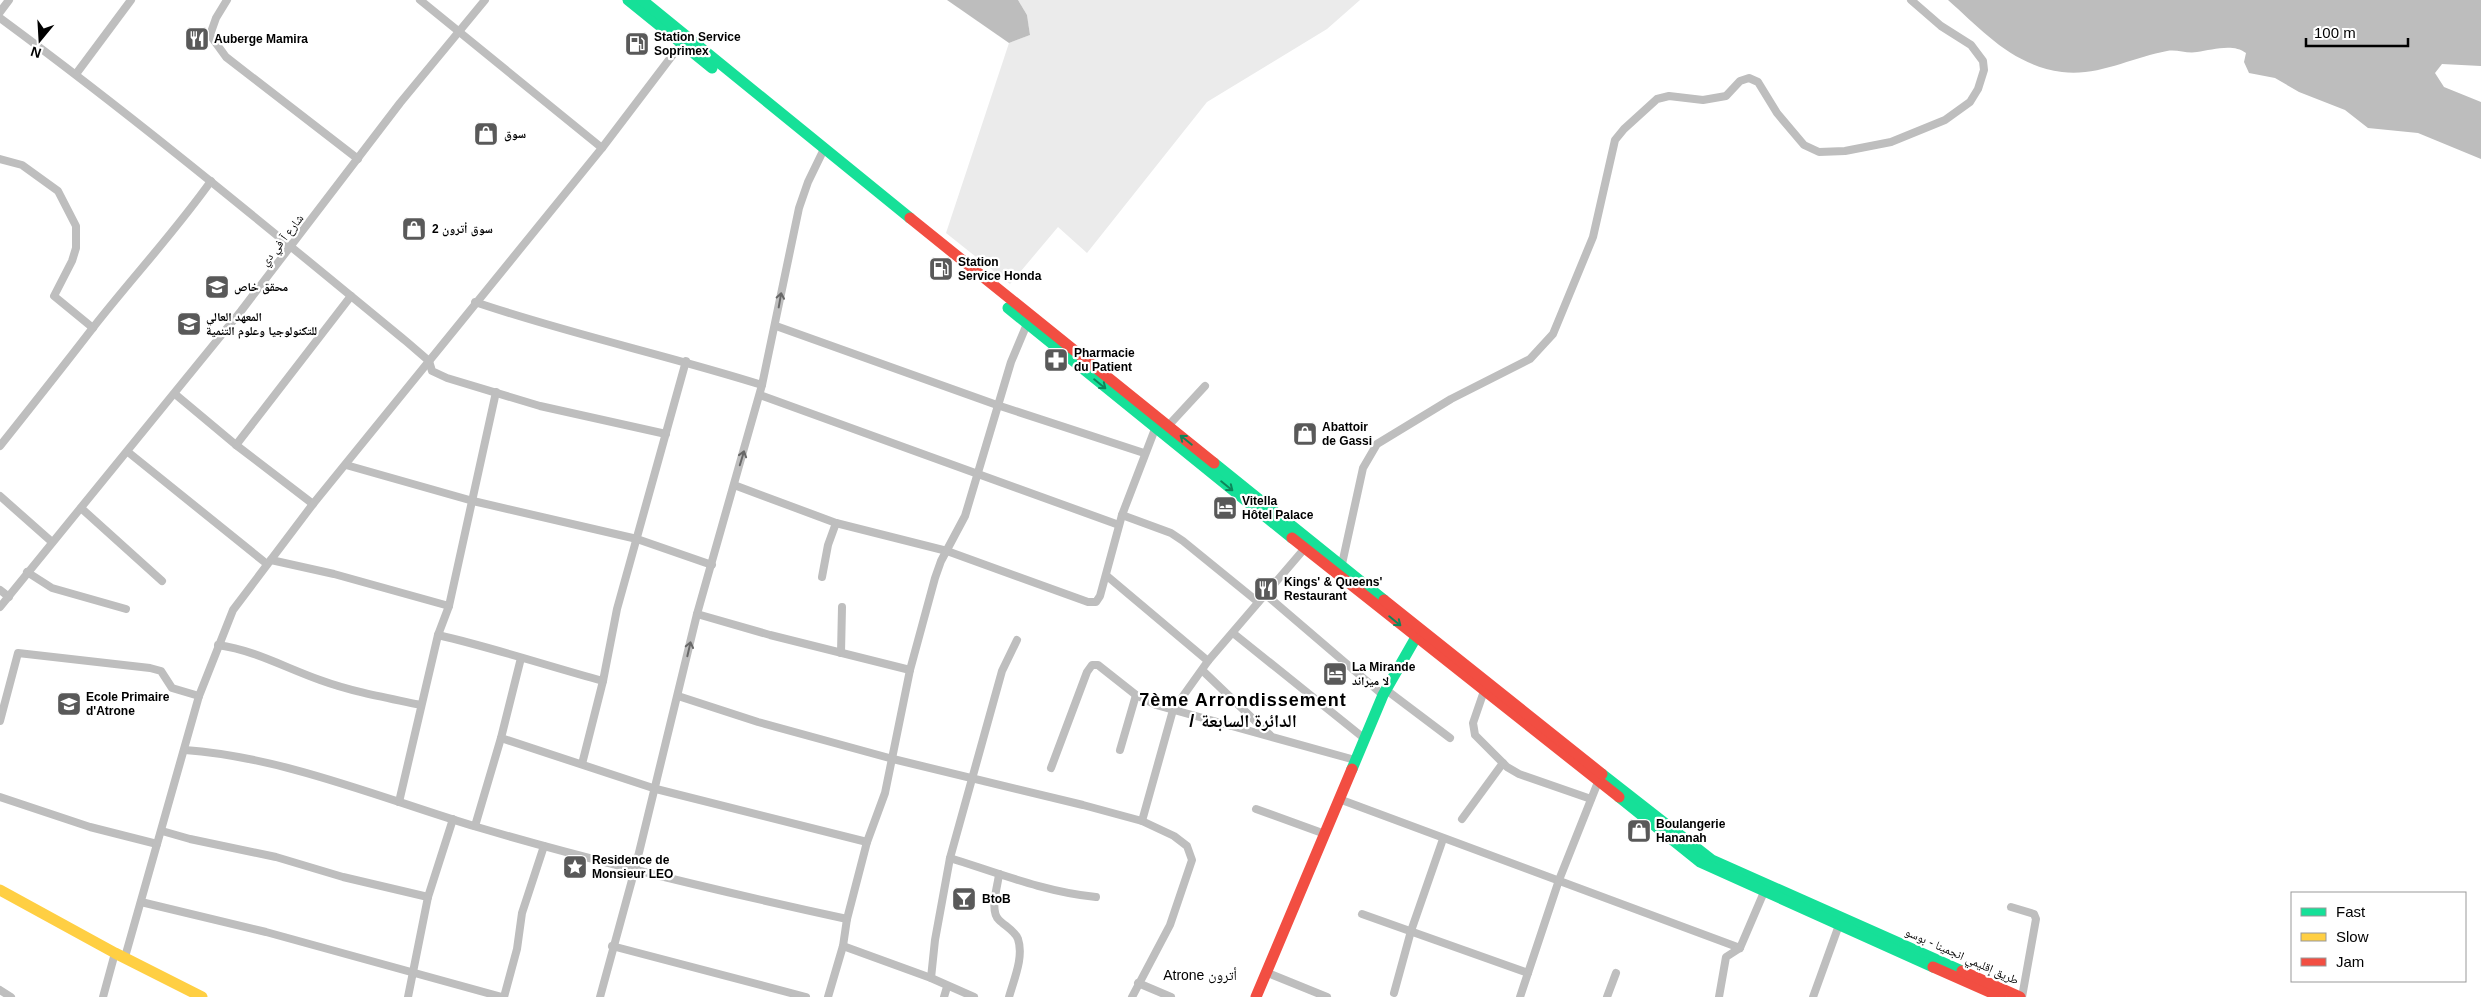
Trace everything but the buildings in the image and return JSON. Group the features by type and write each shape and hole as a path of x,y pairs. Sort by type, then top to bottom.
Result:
{"main road":[{"path":"628,0 681,44 822,151 1168,426 1313,544 1342,564 1484,692 1700,862 1839,925 1892,944"},
{"path":"642,0 1027,324 1155,429 1304,548 1476,675 1704,855 1892,944"},
{"path":"1256,997 1268,973 1384,692 1419,633"},
{"path":"0,890 202,997"},
{"name":"طريق إقليمي انجمينا - بوسو","path":"1892,944 2000,997"},
{"name":"طريق إقليمي انجمينا - بوسو","path":"1892,944 2021,997"}],"street":[{"path":"0,12 9,0"},
{"path":"76,74 131,0"},
{"path":"226,0 210,34 226,57 358,159"},
{"path":"420,0 602,148"},
{"name":"شارع آ في دي","path":"0,607 175,394 485,0"},
{"path":"1342,564 1363,468 1377,444 1452,399 1530,359 1553,334 1593,237 1615,140 1635,117 1657,99 1669,96 1704,100 1726,96 1740,81 1748,78 1758,82 1777,113 1804,145 1819,152 1845,150 1890,142 1945,120 1970,102 1978,89 1984,70 1979,53 1972,45 1941,26 1911,0"},
{"path":"0,18 76,74 211,180 429,360 432,371 447,378 540,406 666,434"},
{"path":"103,997 141,902 186,750 199,696 233,610 314,504 474,302 602,148 681,44"},
{"path":"600,997 612,946 636,869 698,614 760,395 776,326 799,208 822,151"},
{"path":"0,159 22,165 58,191 76,226 76,248 68,272 54,296 93,328"},
{"path":"0,446 68,363 93,328 183,220 211,180"},
{"path":"236,444 351,296"},
{"path":"474,302 534,322 686,361 762,385"},
{"path":"828,997 843,946 847,919 868,842 885,793 910,670 935,578 965,516 997,405 1011,362 1027,324"},
{"path":"776,326 997,405 1144,453"},
{"path":"582,764 603,682 617,608 686,361"},
{"path":"1168,426 1205,386"},
{"path":"399,802 438,635 449,606 496,392"},
{"path":"175,394 314,504"},
{"path":"760,395 978,476 1119,525"},
{"path":"734,485 836,523 947,551 1088,602 1096,602 1100,596 1106,576 1122,515 1144,453 1155,429"},
{"path":"128,452 269,562 334,574 449,606"},
{"path":"346,465 473,501 637,539 712,564"},
{"path":"0,496 52,542"},
{"path":"81,508 162,581"},
{"path":"1122,515 1170,533 1183,541 1258,602"},
{"path":"822,577 828,544 836,523"},
{"path":"1142,821 1174,710 1208,662 1304,548"},
{"path":"27,572 52,588 126,609"},
{"path":"1106,576 1208,662"},
{"path":"0,590 9,597"},
{"path":"1264,594 1384,692 1450,738"},
{"path":"842,607 842,653"},
{"path":"698,614 910,670"},
{"path":"1234,633 1365,739"},
{"path":"438,635 502,650 521,658 603,682"},
{"path":"931,978 934,940 950,858 1002,671 1018,640"},
{"path":"218,645 273,660 291,669 343,688 421,704"},
{"path":"0,721 18,653 150,668 161,671 172,688 199,696"},
{"path":"475,826 501,738 521,658"},
{"path":"1051,768 1087,672 1092,665 1098,666 1136,695 1156,705 1355,760"},
{"path":"1203,670 1272,737"},
{"path":"1484,692 1473,723 1474,735 1502,763 1530,779 1592,799"},
{"path":"1120,750 1136,695"},
{"path":"678,696 758,722 893,759 1142,821 1174,836 1187,846 1192,860 1170,926 1132,997"},
{"path":"501,738 656,789 868,842"},
{"path":"186,750 203,751 335,781 452,819 544,846 692,885 847,919"},
{"path":"1462,819 1502,763"},
{"path":"1520,997 1559,880 1598,782"},
{"path":"0,797 90,827 157,844"},
{"path":"1339,800 1740,948"},
{"path":"1256,809 1325,834"},
{"path":"408,997 428,896 452,819"},
{"path":"162,830 190,839 276,857 343,877 428,896"},
{"path":"1394,993 1411,931 1443,839"},
{"path":"141,902 503,997 517,949 522,913 544,846"},
{"path":"950,858 1045,889 1096,897"},
{"path":"999,874 994,911 997,918 1017,936 1019,945 1019,958 1009,997"},
{"path":"1719,997 1726,957 1740,948 1764,892"},
{"path":"2011,907 2034,914 2036,919 2021,997"},
{"path":"1362,914 1528,973"},
{"path":"1813,997 1839,925"},
{"path":"612,946 806,997"},
{"path":"843,946 931,978 947,987 974,997"},
{"path":"1268,973 1327,997"},
{"path":"1607,997 1616,973"},
{"path":"1138,983 1171,997"},
{"path":"944,997 947,987"},
{"path":"0,991 11,997"}],"shaded area":[{"path":"947,0 1018,0 1027,15 1030,35 1009,43"},
{"path":"1018,0 1360,0 1327,29 1207,102 1087,253 1058,227 1010,284 946,233 1009,43 1030,35 1027,15"},
{"path":"1948,0 2481,0 2481,66 2442,64 2435,73 2444,87 2481,102 2481,159 2418,133 2368,128 2345,110 2299,92 2275,78 2249,73 2244,62 2246,53 2235,48 2193,52 2167,51 2088,72 2062,72 2044,68 2028,62 1999,45"}],"traffic: fast":[{"path":"628,0 712,68"},
{"path":"642,0 910,218"},
{"path":"1008,308 1292,538"},
{"path":"1214,463 1384,600"},
{"path":"1352,769 1383,695 1419,632"},
{"path":"1602,774 1712,860 1962,971"},
{"path":"1619,797 1700,862 1933,967"}],"traffic: slow":[{"path":"0,890 115,953 202,997"}],"traffic: jam":[{"path":"910,218 1214,463"},
{"path":"1292,538 1619,797"},
{"path":"1384,600 1602,774"},
{"path":"1256,997 1352,769"},
{"path":"1933,967 2001,997"},
{"path":"1962,971 2020,997"}],"place":[{"name":"Auberge Mamira","path":"197,39"},
{"name":"Station Service Soprimex","path":"637,44"},
{"name":"سوق","path":"486,134"},
{"name":"سوق أترون 2","path":"414,229"},
{"name":"Station Service Honda","path":"941,269"},
{"name":"محقق خاص","path":"217,287"},
{"name":"المعهد العالي للتكنولوجيا وعلوم التنمية","path":"189,324"},
{"name":"Pharmacie du Patient","path":"1056,360"},
{"name":"Abattoir de Gassi","path":"1305,434"},
{"name":"Vitella Hôtel Palace","path":"1225,508"},
{"name":"Kings' & Queens' Restaurant","path":"1266,589"},
{"name":"La Mirande لا ميراند","path":"1335,674"},
{"name":"Ecole Primaire d'Atrone","path":"69,704"},
{"name":"Boulangerie Hananah","path":"1639,831"},
{"name":"Residence de Monsieur LEO","path":"575,867"},
{"name":"BtoB","path":"964,899"}],"district":[{"name":"7ème Arrondissement / الدائرة السابعة","path":"1243,710"},
{"name":"Atrone أترون","path":"1200,975"}]}
